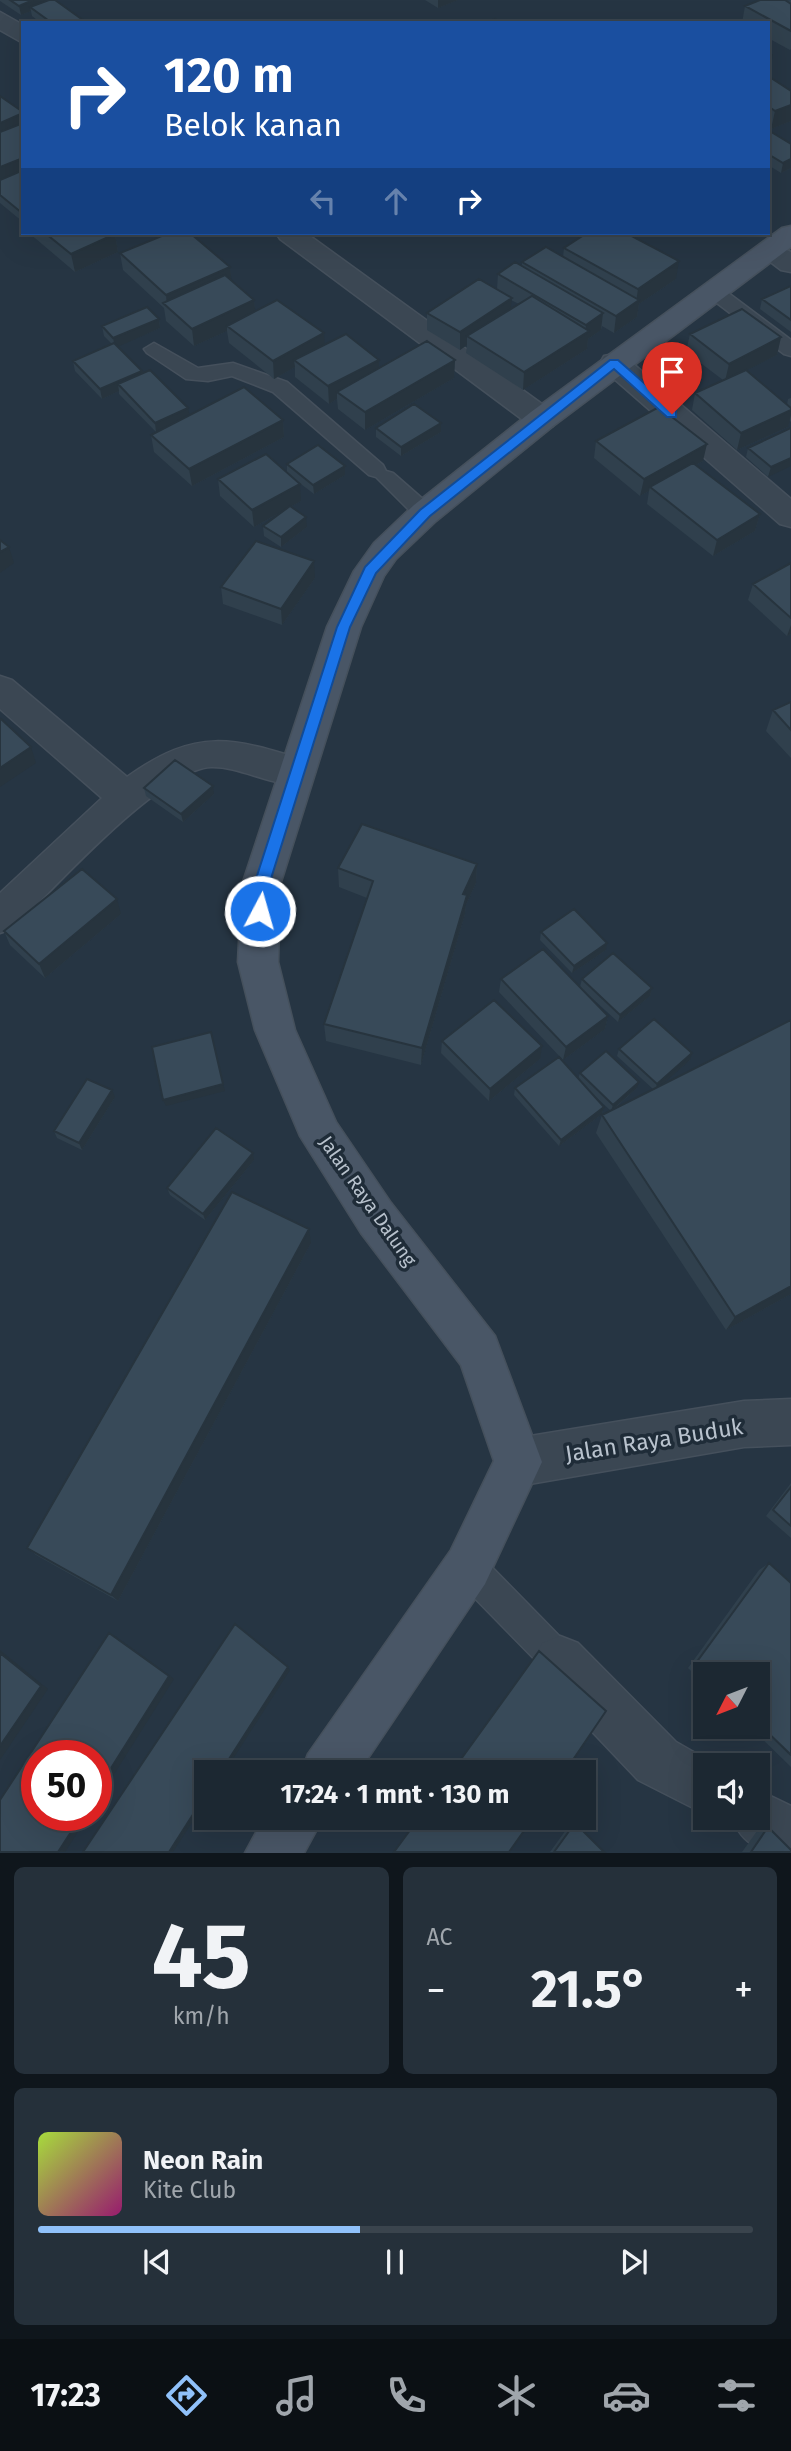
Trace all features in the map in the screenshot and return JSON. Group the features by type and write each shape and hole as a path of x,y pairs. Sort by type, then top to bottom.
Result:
{"main road":[{"name":"Jalan Raya Dalung","path":"518,1462 479,1352 376,1218 321,1136 275,1030 258,962 261,885 344,627 370,571 425,513 541,419 712,290 784,250"},
{"path":"336,1760 468,1567 518,1462"},
{"path":"272,1853 288,1830"}],"street":[{"path":"0,19 21,35"},
{"path":"292,235 541,419"},
{"path":"614,363 791,516"},
{"path":"0,689 127,798"},
{"path":"0,917 154,774 194,754 210,752 297,772"},
{"name":"Jalan Raya Buduk","path":"518,1462 744,1424 791,1422"},
{"path":"560,1661 657,1761 693,1781"},
{"path":"770,1823 791,1835"}],"lane":[{"path":"712,290 791,350"},
{"path":"155,349 193,374 208,375 233,369 279,387 425,513"},
{"path":"468,1567 560,1661"}],"building":[{"path":"10,0 33,0 19,6"},
{"path":"55,0 84,21 49,21 30,7"},
{"path":"760,0 785,0 791,4 791,31 745,6"},
{"path":"770,77 791,91 791,105 775,111 770,107"},
{"path":"0,96 21,111 21,114 0,123"},
{"path":"21,124 21,159 0,167 0,132"},
{"path":"770,131 791,144 791,159 783,163 770,155"},
{"path":"21,171 21,212 0,195 0,180"},
{"path":"47,235 113,235 71,254"},
{"path":"164,235 192,235 230,267 166,295 120,253"},
{"path":"584,235 630,235 679,261 638,289 564,248"},
{"path":"546,247 639,300 616,316 522,262"},
{"path":"515,262 603,313 586,325 498,274"},
{"path":"225,275 254,300 192,329 163,303"},
{"path":"479,279 512,298 460,332 427,313"},
{"path":"791,286 791,320 762,299"},
{"path":"532,296 589,331 524,372 467,336"},
{"path":"277,300 324,333 273,361 227,326"},
{"path":"147,307 159,319 113,338 102,326"},
{"path":"742,309 781,337 729,364 690,334"},
{"path":"346,334 379,360 328,386 294,360"},
{"path":"427,341 455,360 365,412 337,392"},
{"path":"114,343 142,371 100,389 73,361"},
{"path":"150,370 188,408 155,423 118,384"},
{"path":"746,370 791,410 741,433 695,393"},
{"path":"244,387 283,420 189,469 151,435"},
{"path":"414,404 441,423 401,447 376,428"},
{"path":"659,407 707,444 644,479 596,441"},
{"path":"791,428 791,458 771,467 748,448"},
{"path":"318,445 345,466 313,485 287,464"},
{"path":"266,454 300,484 252,510 218,479"},
{"path":"693,463 760,514 717,540 650,487"},
{"path":"290,506 306,517 281,537 263,526"},
{"path":"0,540 9,547 0,552"},
{"path":"256,541 314,561 281,609 221,587"},
{"path":"791,563 791,618 753,584"},
{"path":"791,702 791,730 773,710"},
{"path":"0,720 31,747 0,768"},
{"path":"175,760 213,786 181,814 144,788"},
{"path":"362,824 477,864 463,894 467,895 422,1048 324,1024 373,881 338,868"},
{"path":"82,869 117,899 39,964 4,931"},
{"path":"574,909 607,943 574,966 541,932"},
{"path":"543,949 608,1016 566,1047 501,979"},
{"path":"613,953 652,988 620,1015 582,979"},
{"path":"494,1000 542,1046 490,1089 442,1041"},
{"path":"654,1019 692,1053 657,1084 619,1049"},
{"path":"791,1020 791,1286 735,1317 602,1115"},
{"path":"211,1032 223,1084 163,1100 152,1047"},
{"path":"606,1051 639,1082 613,1105 580,1073"},
{"path":"559,1057 604,1107 561,1140 515,1088"},
{"path":"87,1079 112,1090 79,1143 54,1131"},
{"path":"216,1128 253,1153 203,1214 167,1188"},
{"path":"232,1192 309,1229 111,1595 27,1548"},
{"path":"791,1487 791,1526 773,1510"},
{"path":"769,1563 791,1583 791,1755 770,1735 770,1662 697,1662"},
{"path":"235,1624 288,1667 228,1760 194,1760 194,1813 169,1852 83,1852 97,1831 112,1831 112,1808"},
{"path":"109,1633 169,1676 112,1767 112,1740 39,1740"},
{"path":"539,1651 606,1711 573,1760 460,1760"},
{"path":"0,1653 41,1686 0,1746"},
{"path":"21,1768 21,1831 72,1831 58,1852 0,1852 0,1800"},
{"path":"770,1829 791,1850 791,1852 751,1852 766,1830"},
{"path":"410,1830 525,1830 509,1852 394,1852"},
{"path":"570,1830 582,1830 604,1852 554,1852"}],"route":[{"path":"260,911 261,885 344,627 370,571 385,551 425,513 614,363 672,414"}]}
